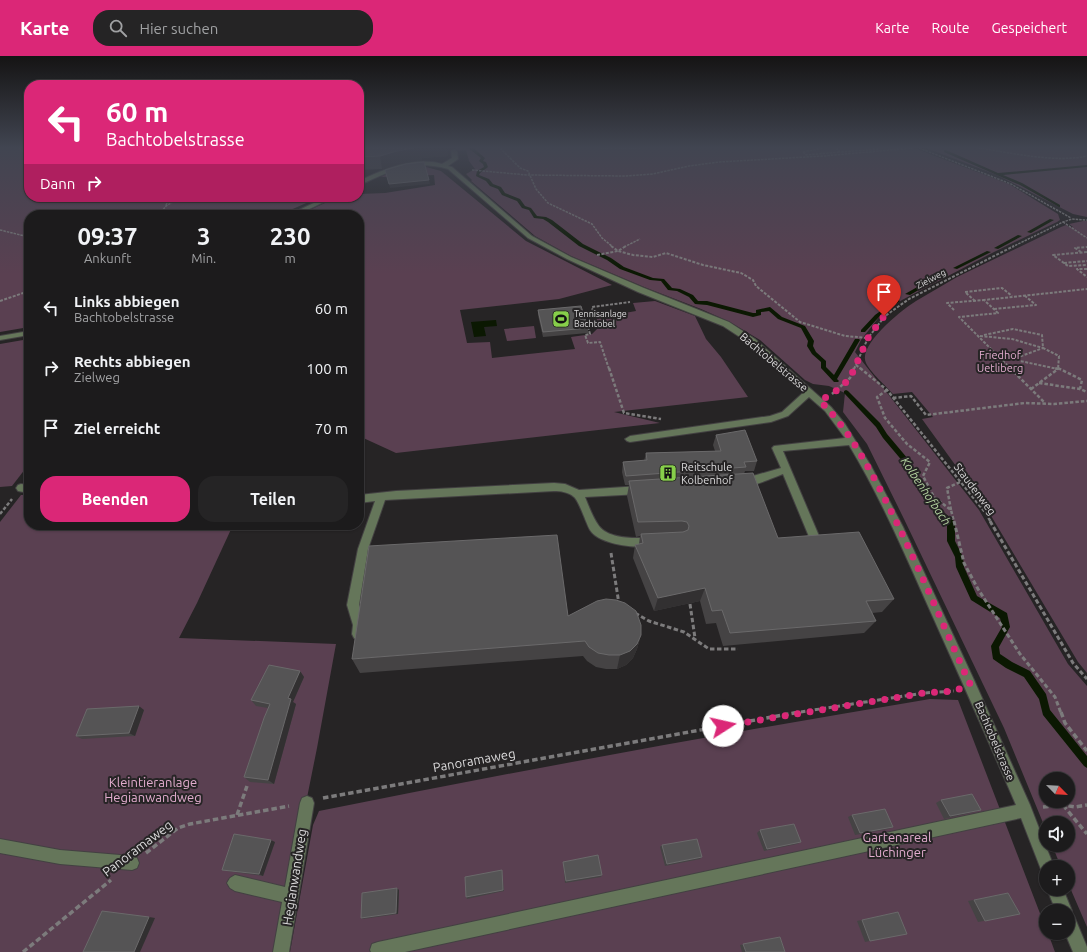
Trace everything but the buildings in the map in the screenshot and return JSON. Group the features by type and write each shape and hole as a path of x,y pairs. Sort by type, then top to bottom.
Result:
{"street":[{"name":"Bachtobelstrasse","path":"475,190 530,237 569,258 640,290 726,324 752,341 836,417 868,468 898,527 970,684 1025,810 1044,860"},
{"path":"303,210 320,202"},
{"path":"0,338 24,334"},
{"path":"630,439 771,419 786,414 809,392"},
{"path":"814,536 777,448 852,441"},
{"path":"734,483 749,482 786,470"},
{"path":"364,499 554,487 565,488 578,494 648,489"},
{"path":"578,494 596,530 604,536 615,539 648,542 663,541"},
{"path":"356,647 359,625 353,606 363,549 381,497"},
{"name":"Hegianwandweg","path":"281,952 307,803"},
{"path":"378,950 1025,810"},
{"path":"0,846 60,857 132,863"},
{"path":"235,883 290,896"},
{"path":"1075,940 1080,952"}],"path":[{"path":"537,190 548,203 592,224 602,238 618,251 633,255 653,257 666,254 703,265 741,273 753,280 756,286 785,312 800,322 845,336 868,338"},
{"path":"1021,190 1072,219"},
{"path":"163,210 168,202"},
{"path":"166,206 173,202"},
{"name":"Zielweg","path":"820,401 846,384 868,338 884,316 909,298 1063,222 1072,219 1087,220"},
{"path":"1063,222 1087,238"},
{"path":"0,230 24,236"},
{"path":"606,253 618,251 630,243 640,239"},
{"path":"1081,253 1075,248 1087,247"},
{"path":"1087,252 1054,255 1068,266 1087,265"},
{"path":"1064,263 1087,261"},
{"path":"1087,269 1077,270 1087,277"},
{"path":"975,300 965,292 1002,288 1012,296"},
{"path":"954,310 947,303 1087,289"},
{"path":"0,301 24,293"},
{"path":"994,309 1036,305 1024,295"},
{"path":"660,298 592,307 596,327 588,327 590,334 585,335 588,343 600,342 624,413 666,420"},
{"path":"984,300 998,313 959,317 1045,403"},
{"path":"979,336 1013,329 1042,335 1043,348"},
{"path":"979,336 1012,340 1043,348 1059,356 1058,369 1031,389"},
{"path":"1043,348 1016,358 1020,361 1058,369 1082,380 1080,389"},
{"name":"Staudenweg","path":"856,365 887,390 984,511 1073,663 1087,679"},
{"path":"1039,383 1080,389 1087,392"},
{"path":"887,390 877,397 885,418 907,444 930,462 923,476 934,497 951,510"},
{"path":"892,398 911,396 926,415 1025,403 1054,404 1087,400"},
{"path":"960,482 947,488 964,563 978,589 1020,654 1055,697 1064,723 1087,751"},
{"path":"615,539 617,553 611,553 619,605 625,608"},
{"path":"690,604 695,638"},
{"path":"631,612 649,621 684,632 695,638 709,649 738,649"},
{"name":"Panoramaweg","path":"23,952 132,863 178,828 190,824 307,803 328,797 777,716 924,693 955,691 970,684"},
{"path":"237,815 247,786"},
{"path":"1075,807 1086,805"},
{"path":"1025,810 1040,808"},
{"path":"1065,808 1087,834"}],"green space":[{"path":"0,190 24,190 24,202 309,202 290,210 24,210 24,328 0,332"},
{"path":"405,190 464,190 526,241 612,285 559,299 460,310 467,343 490,342 492,358 575,349 571,337 592,334 599,327 596,318 636,311 633,303 655,301 695,316 706,339 721,357 748,397 614,412 660,423 396,453 364,438 364,210 310,210 327,202 364,202 364,194 385,193"},
{"path":"481,190 1018,190 1058,214 1060,220 1057,222 994,252 902,300 880,316 861,340 855,352 979,510 1068,664 1087,686 1087,927 1074,896 1075,896 1075,860 1058,860 1055,852 1075,852 1075,816 1040,816 1004,728 904,519 867,444 843,412 845,393 829,386 813,384 805,380 760,340 730,322 571,256 535,236"},
{"path":"1026,190 1087,190 1087,217 1073,214"},
{"name":"Friedhof Uetliberg","path":"1087,221 1087,673 1078,662 987,509 922,419 933,417 912,392 893,394 868,367 865,355 874,338 883,328 892,319 916,301 957,277 1061,227 1066,225 1073,227 1069,224"},
{"path":"534,326 536,338 507,341 504,329"},
{"path":"24,340 24,470 12,486 0,487 0,344"},
{"name":"Kleintieranlage Hegianwandweg","path":"21,495 24,495 24,530 231,530 179,638 336,644 317,748 276,952 0,952 0,522"},
{"name":"Gartenareal Lüchinger","path":"930,699 958,700 1039,911 1039,940 1051,940 1055,952 290,952 313,825 319,811 624,752"}],"shaded area":[{"path":"496,320 497,326 484,327 486,336 474,337 471,322"}],"waterway":[{"name":"Kolbenhofbach","path":"501,190 503,194 519,200 523,207 530,209 536,217 544,218 550,221 581,245 609,259 622,268 652,279 662,280 670,289 678,290 691,296 697,303 707,303 753,315 759,314 758,311 770,309 780,318 803,327 811,341 810,346 814,353 824,362 823,367 834,379"},
{"path":"1031,190 1059,206"},
{"path":"1029,232 1052,220"},
{"path":"996,248 1020,236"},
{"path":"955,268 989,252"},
{"path":"908,294 944,274"},
{"path":"863,331 877,316 897,301"},
{"path":"834,379 857,340"},
{"name":"Kolbenhofbach","path":"846,392 878,425 885,436 906,461 938,511 951,523 951,541 959,557 960,567 974,598 1004,616 1006,627 995,646 996,656 1009,665 1027,674 1043,697 1046,712 1087,763"}],"place":[{"name":"Tennisanlage Bachtobel","path":"561,319"},
{"name":"Reitschule Kolbenhof","path":"668,473"}],"route":[{"path":"723,726 924,693 955,691 970,684 898,527 868,468 836,417 820,401 846,384 868,338 884,316"}]}
